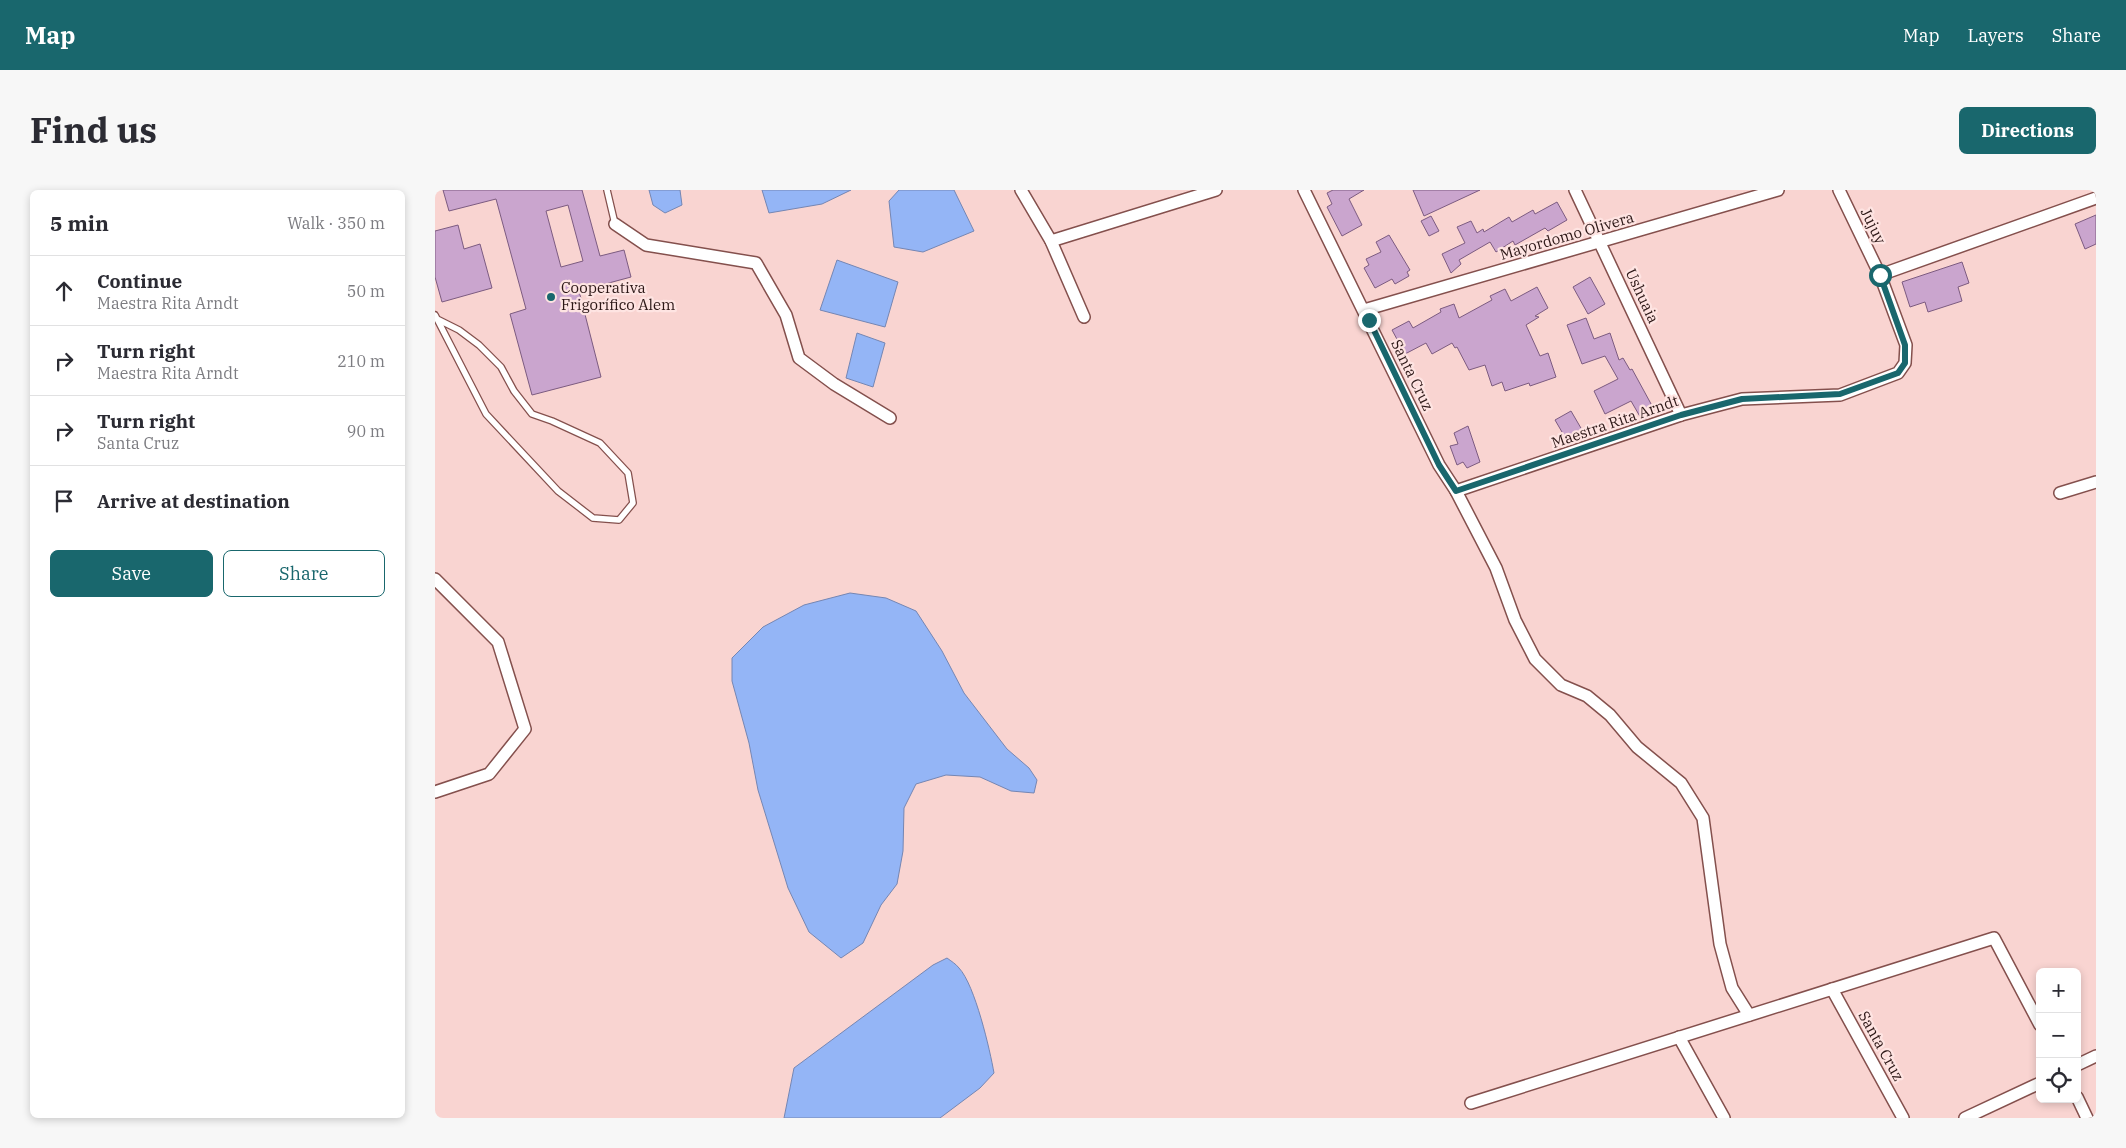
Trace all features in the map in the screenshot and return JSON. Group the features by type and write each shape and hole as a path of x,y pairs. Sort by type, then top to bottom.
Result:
{"street":[{"path":"1021,190 1051,241 1084,317"},
{"path":"1051,241 1216,190"},
{"name":"Santa Cruz","path":"1304,190 1439,465 1456,491 1496,568 1515,620 1535,659 1561,684 1587,696 1610,716 1637,747 1681,783 1703,818 1720,944 1732,988 1749,1015"},
{"name":"Ushuaia","path":"1575,190 1681,415"},
{"name":"Mayordomo Olivera","path":"1364,310 1778,190"},
{"name":"Jujuy","path":"1839,190 1880,275"},
{"path":"1880,275 2096,198"},
{"path":"615,224 646,245 756,263 786,315 799,358 834,384 890,418"},
{"name":"Maestra Rita Arndt","path":"1456,491 1681,415 1742,399 1840,394 1898,373 1905,363 1905,345 1880,275"},
{"path":"2059,493 2096,482"},
{"path":"435,579 498,642 525,729 489,774 435,792"},
{"path":"1471,1103 1994,938 2036,1017"},
{"name":"Santa Cruz","path":"1832,989 1903,1118"},
{"path":"1679,1037 1724,1118"},
{"path":"2081,1063 2096,1056"},
{"path":"1965,1118 2036,1085"},
{"path":"2080,1103 2087,1118"}],"lane":[{"path":"607,190 615,224"},
{"path":"436,317 459,330 479,345 501,367 514,391 532,414 600,443 628,473 633,503 619,520 593,518 558,491 492,420 475,394 436,317"}],"water":[{"path":"649,190 680,190 682,205 665,213 653,205"},
{"path":"762,190 851,190 822,204 769,213"},
{"path":"899,190 954,190 974,231 923,252 894,247 889,201"},
{"path":"837,260 898,282 885,327 820,310"},
{"path":"857,333 885,343 873,387 846,378"},
{"path":"850,593 886,598 916,611 942,651 964,693 1007,749 1029,768 1037,780 1034,793 1011,791 980,777 946,775 916,784 904,808 903,851 897,884 881,905 863,943 841,958 809,932 788,888 758,790 749,743 732,681 732,658 763,627 804,605"},
{"path":"947,958 958,967 971,988 985,1034 994,1073 980,1088 940,1118 784,1118 794,1068 933,965"}],"building":[{"name":"Cooperativa Frigorífico Alem","path":"443,190 582,190 600,256 624,250 631,277 579,291 601,377 532,395 510,314 526,309 496,199 449,211","holes":["568,205 583,261 561,267 546,211"]},
{"path":"1333,190 1364,190 1349,199 1362,225 1342,236 1327,207 1332,204 1327,193"},
{"path":"1413,190 1480,190 1424,216"},
{"path":"1557,202 1567,220 1548,231 1545,228 1515,245 1513,241 1496,252 1490,242 1459,260 1461,264 1451,273 1442,254 1465,243 1457,227 1471,221 1477,233 1483,229 1484,232 1509,217 1512,222 1533,210 1535,214"},
{"path":"2096,215 2096,244 2085,249 2075,224"},
{"path":"1431,216 1439,231 1429,236 1421,221"},
{"path":"458,225 464,249 480,244 492,288 442,302 435,277 435,231"},
{"path":"1389,235 1410,270 1407,272 1409,276 1395,284 1392,279 1375,288 1364,268 1369,265 1366,259 1381,252 1376,242"},
{"path":"1962,262 1969,283 1958,287 1962,301 1928,312 1925,302 1910,307 1902,282"},
{"path":"1590,277 1605,304 1588,314 1573,287"},
{"path":"1537,287 1548,308 1535,316 1539,317 1526,325 1540,356 1548,353 1556,377 1530,386 1529,383 1505,391 1502,382 1492,386 1485,365 1469,370 1457,347 1455,348 1452,343 1432,354 1426,343 1405,354 1392,330 1409,321 1413,328 1441,312 1440,309 1454,304 1459,318 1492,300 1490,296 1505,289 1511,301"},
{"path":"1586,318 1594,339 1610,333 1619,360 1623,358 1630,370 1632,369 1656,413 1642,420 1631,401 1605,414 1594,391 1618,379 1605,356 1582,364 1567,325"},
{"path":"1571,411 1585,435 1569,444 1555,420"},
{"path":"1468,426 1480,462 1467,468 1463,462 1457,465 1450,446 1458,444 1454,433"}],"place":[{"name":"Cooperativa Frigorífico Alem","path":"551,297"}],"route":[{"path":"1369,320 1439,465 1456,491 1681,415 1742,399 1840,394 1898,373 1905,363 1905,345 1880,275"}]}
